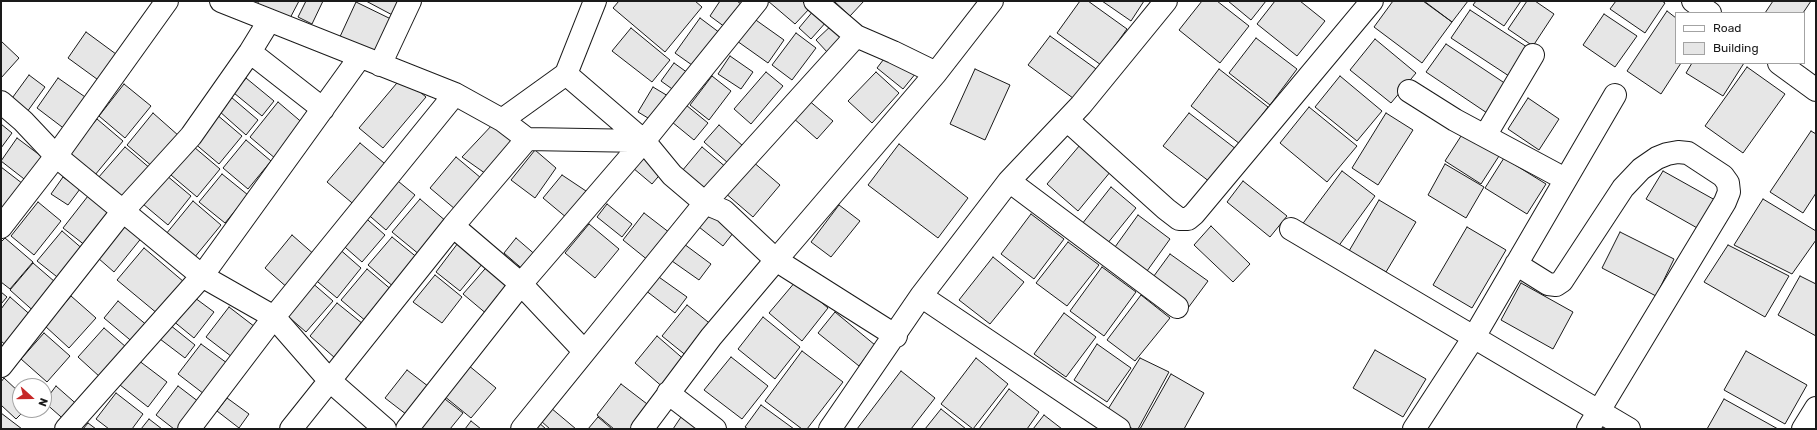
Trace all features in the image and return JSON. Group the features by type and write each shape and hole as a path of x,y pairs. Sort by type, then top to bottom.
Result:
{"street":[{"path":"1,227 56,156 167,1"},
{"path":"221,1 455,94 502,120 526,139 644,141"},
{"path":"380,65 410,1"},
{"path":"502,120 566,74 595,1"},
{"path":"407,429 521,284 644,141 757,1"},
{"path":"815,1 856,36 936,73"},
{"path":"642,429 711,337 936,73 992,1"},
{"path":"830,429 896,336 921,296 1009,181 1068,120 1166,1"},
{"path":"1068,120 1166,209 1179,219 1188,219 1199,208 1372,1"},
{"path":"1693,1 1709,12"},
{"path":"1,366 122,212 191,136 250,52 269,21"},
{"path":"522,429 705,203 856,36"},
{"path":"250,52 323,109"},
{"path":"1485,136 1533,55"},
{"path":"66,429 202,276 360,57"},
{"path":"1780,64 1816,90"},
{"path":"566,74 644,141 672,175 705,203 724,211 776,260 896,336"},
{"path":"1409,92 1485,136 1565,179"},
{"path":"189,429 274,317 455,94"},
{"path":"1414,429 1474,337 1615,95"},
{"path":"1,102 56,156 122,212 202,276 274,317 329,380 385,429"},
{"path":"291,429 453,226 526,139"},
{"path":"1516,264 1548,284 1556,285 1562,281 1623,188 1641,169 1657,158 1667,154 1678,152 1688,154 1723,176 1728,183 1729,192 1725,202 1594,420"},
{"path":"1009,181 1177,307"},
{"path":"453,226 521,284 584,351"},
{"path":"1291,229 1474,337 1594,420 1629,429"},
{"path":"921,296 1119,429"},
{"path":"668,393 715,429"},
{"path":"1803,429 1816,408"}],"building":[{"path":"259,1 299,1 288,22 256,6"},
{"path":"306,1 323,1 312,24 298,17"},
{"path":"366,1 407,1 398,18"},
{"path":"619,1 695,1 702,7 665,52 613,8"},
{"path":"720,1 737,1 745,7 729,30 710,16"},
{"path":"768,1 802,1 810,8 795,24"},
{"path":"834,1 864,1 850,16"},
{"path":"1080,1 1088,1 1127,29 1101,65 1057,33"},
{"path":"1102,1 1144,1 1131,21"},
{"path":"1202,1 1217,1 1249,26 1220,63 1179,30"},
{"path":"1228,1 1266,1 1251,20"},
{"path":"1275,1 1300,1 1325,21 1297,56 1257,24"},
{"path":"1393,1 1423,1 1452,22 1422,63 1374,27"},
{"path":"1424,1 1468,1 1452,22"},
{"path":"1476,1 1521,1 1504,26 1473,5"},
{"path":"1527,1 1535,1 1554,14 1533,46 1508,29"},
{"path":"1616,1 1662,1 1665,3 1645,33 1610,9"},
{"path":"1773,1 1811,1 1804,12 1766,12"},
{"path":"356,2 395,21 377,59 338,41"},
{"path":"814,10 827,21 811,39 799,28"},
{"path":"1470,10 1530,49 1512,78 1451,38"},
{"path":"1667,11 1675,17 1675,64 1680,64 1661,94 1627,71"},
{"path":"1604,14 1637,36 1615,67 1583,45"},
{"path":"700,18 724,36 699,70 675,53"},
{"path":"753,18 784,40 768,63 737,41"},
{"path":"834,23 846,35 828,53 816,40"},
{"path":"631,28 670,60 652,82 612,51"},
{"path":"86,32 120,57 101,82 68,58"},
{"path":"796,33 816,48 792,80 772,65"},
{"path":"1050,36 1099,71 1077,101 1028,65"},
{"path":"1256,38 1297,69 1270,105 1229,73"},
{"path":"1375,39 1416,73 1391,103 1350,70"},
{"path":"1,41 19,58 1,78"},
{"path":"1446,44 1512,88 1493,117 1426,72"},
{"path":"890,51 916,73 903,89 877,68"},
{"path":"730,56 753,72 741,89 718,74"},
{"path":"674,63 688,73 675,91 661,81"},
{"path":"1691,64 1743,64 1723,96 1686,73"},
{"path":"1747,67 1785,94 1743,153 1705,126"},
{"path":"975,69 1010,85 985,140 950,124"},
{"path":"1219,69 1268,107 1240,144 1191,106"},
{"path":"766,72 783,86 751,124 734,109"},
{"path":"876,72 899,93 872,123 848,101"},
{"path":"29,75 45,87 27,112 10,101"},
{"path":"712,76 731,91 709,120 690,105"},
{"path":"1340,76 1382,111 1357,141 1315,107"},
{"path":"402,77 426,97 383,148 359,128"},
{"path":"58,78 88,99 66,130 37,108"},
{"path":"246,78 274,101 262,116 234,93"},
{"path":"124,84 151,106 125,138 99,116"},
{"path":"653,87 668,96 653,121 638,112"},
{"path":"231,97 258,120 246,135 219,111"},
{"path":"1528,98 1559,119 1539,150 1508,129"},
{"path":"807,99 833,121 817,139 792,117"},
{"path":"278,102 305,125 276,159 250,137"},
{"path":"686,105 708,123 694,140 672,122"},
{"path":"1309,107 1357,146 1327,182 1280,143"},
{"path":"153,113 179,136 153,167 127,145"},
{"path":"1189,113 1236,149 1210,182 1163,146"},
{"path":"1386,113 1413,130 1378,185 1352,168"},
{"path":"216,114 242,136 219,164 193,142"},
{"path":"97,119 123,141 95,175 69,152"},
{"path":"494,123 520,141 489,176 462,157"},
{"path":"1,124 12,133 1,148"},
{"path":"719,125 743,146 728,163 704,142"},
{"path":"1811,131 1816,134 1816,193 1803,213 1770,192"},
{"path":"1463,133 1499,156 1481,184 1445,161"},
{"path":"17,138 45,159 28,182 1,161"},
{"path":"246,140 271,161 248,189 223,168"},
{"path":"360,143 390,168 357,207 327,182"},
{"path":"899,144 968,198 938,238 868,185"},
{"path":"1080,145 1111,171 1078,211 1047,184"},
{"path":"125,147 151,169 125,200 98,178"},
{"path":"194,147 220,169 197,197 171,175"},
{"path":"702,147 727,168 702,198 677,177"},
{"path":"535,150 556,168 535,198 511,180"},
{"path":"643,155 663,171 652,184 633,168"},
{"path":"456,157 481,178 455,209 430,188"},
{"path":"1504,158 1546,184 1527,214 1485,188"},
{"path":"752,161 780,185 753,217 724,192"},
{"path":"1445,164 1484,187 1466,218 1428,195"},
{"path":"1,167 27,187 1,221"},
{"path":"1342,171 1375,196 1335,251 1301,226"},
{"path":"1663,171 1715,200 1699,229 1646,199"},
{"path":"222,174 248,195 225,223 199,202"},
{"path":"166,175 191,196 168,225 143,204"},
{"path":"562,175 586,191 567,218 543,198"},
{"path":"63,177 80,189 68,205 51,194"},
{"path":"393,177 415,195 386,230 364,211"},
{"path":"1243,181 1287,216 1270,237 1227,202"},
{"path":"1111,187 1136,208 1107,244 1082,224"},
{"path":"88,196 111,214 86,246 63,228"},
{"path":"420,199 447,222 420,255 392,232"},
{"path":"1763,199 1816,231 1816,240 1792,274 1734,245"},
{"path":"1379,200 1416,222 1386,272 1349,251"},
{"path":"193,201 221,225 194,258 166,234"},
{"path":"38,202 61,221 34,255 11,236"},
{"path":"607,204 632,224 622,237 597,217"},
{"path":"839,205 860,221 831,257 811,242"},
{"path":"712,209 737,228 723,246 699,227"},
{"path":"644,213 670,233 649,261 623,240"},
{"path":"361,214 385,235 362,262 338,241"},
{"path":"1031,214 1064,239 1034,279 1001,254"},
{"path":"1138,215 1170,239 1147,271 1115,247"},
{"path":"127,223 143,236 114,272 98,258"},
{"path":"589,224 619,249 595,278 565,253"},
{"path":"1211,226 1250,264 1233,282 1194,245"},
{"path":"1467,227 1506,250 1472,308 1433,285"},
{"path":"62,231 85,251 61,280 37,261"},
{"path":"1620,232 1674,259 1656,296 1602,268"},
{"path":"292,235 316,256 289,289 265,268"},
{"path":"392,237 419,259 395,288 368,265"},
{"path":"5,238 33,262 10,289 1,282 1,242"},
{"path":"516,238 538,257 526,272 504,253"},
{"path":"1068,242 1099,265 1067,306 1036,283"},
{"path":"458,243 483,263 460,291 436,272"},
{"path":"684,244 711,264 699,280 672,261"},
{"path":"1728,245 1789,276 1765,317 1704,282"},
{"path":"337,247 361,268 337,298 312,277"},
{"path":"144,248 184,282 158,314 117,280"},
{"path":"1170,254 1208,281 1188,308 1151,280"},
{"path":"993,257 1024,282 990,324 959,300"},
{"path":"491,262 515,283 488,315 463,294"},
{"path":"33,263 62,288 38,315 10,290"},
{"path":"1102,267 1136,292 1104,336 1070,311"},
{"path":"367,269 393,291 367,322 341,300"},
{"path":"435,275 462,297 442,323 413,302"},
{"path":"656,275 687,297 675,313 645,290"},
{"path":"1800,276 1816,284 1816,336 1778,315"},
{"path":"310,281 333,301 306,332 283,312"},
{"path":"796,281 828,308 802,341 769,313"},
{"path":"1521,283 1573,312 1553,349 1501,320"},
{"path":"1,292 7,297 1,304"},
{"path":"191,295 214,312 194,338 172,320"},
{"path":"1141,295 1170,318 1135,361 1107,340"},
{"path":"71,296 96,318 69,348 45,326"},
{"path":"10,297 34,318 9,348 1,341 1,309"},
{"path":"118,301 149,327 135,344 104,318"},
{"path":"337,303 363,324 335,358 310,336"},
{"path":"687,305 713,326 688,357 662,336"},
{"path":"229,307 259,330 236,360 206,337"},
{"path":"835,312 875,345 859,366 818,333"},
{"path":"1064,313 1096,337 1066,377 1034,354"},
{"path":"763,317 800,347 775,379 738,349"},
{"path":"170,325 195,345 185,358 160,339"},
{"path":"104,328 126,347 100,377 78,357"},
{"path":"44,333 70,356 51,378 42,378 21,359"},
{"path":"657,336 687,362 665,389 635,363"},
{"path":"201,344 231,366 208,397 178,374"},
{"path":"1097,344 1131,368 1107,402 1074,380"},
{"path":"1375,350 1426,379 1403,417 1353,388"},
{"path":"802,351 843,382 807,429 802,429 765,401"},
{"path":"1746,351 1807,385 1785,424 1724,390"},
{"path":"731,357 768,386 742,419 704,390"},
{"path":"976,358 1008,384 973,429 941,404"},
{"path":"1140,358 1169,372 1138,429 1133,429 1105,414"},
{"path":"138,360 167,382 148,407 120,385"},
{"path":"468,365 496,388 471,418 444,396"},
{"path":"407,370 433,390 411,418 385,398"},
{"path":"901,371 935,398 911,429 857,429"},
{"path":"1171,374 1204,393 1184,429 1140,429"},
{"path":"4,378 12,386 12,415 1,405 1,382"},
{"path":"621,384 651,407 634,429 614,429 597,415"},
{"path":"56,386 81,408 68,423 52,409 52,391"},
{"path":"178,386 199,402 178,429 174,429 156,415"},
{"path":"1009,389 1039,412 1027,429 979,429"},
{"path":"116,393 143,414 132,429 109,429 96,419"},
{"path":"441,396 463,413 450,429 421,429 417,425"},
{"path":"227,398 249,414 239,428 217,411"},
{"path":"1724,399 1778,429 1707,429"},
{"path":"761,405 794,429 748,429 745,427"},
{"path":"551,408 576,429 550,429 541,421"},
{"path":"941,409 966,429 925,429"},
{"path":"1,413 22,429 1,429"},
{"path":"1044,415 1062,429 1033,429"},
{"path":"598,417 612,429 588,429"},
{"path":"681,417 698,429 673,429"},
{"path":"149,419 162,429 141,429"},
{"path":"471,421 481,429 465,429"},
{"path":"538,422 546,429 533,429"},
{"path":"88,423 96,429 83,429"}]}
